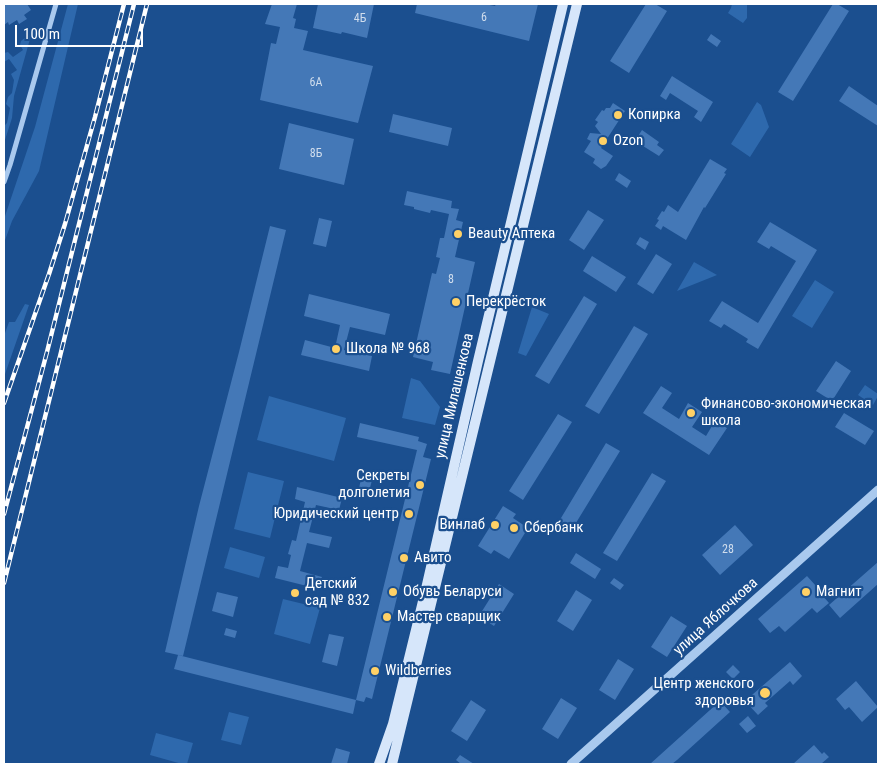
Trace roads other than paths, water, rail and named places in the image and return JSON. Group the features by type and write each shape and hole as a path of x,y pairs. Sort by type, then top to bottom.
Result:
{"main road":[{"name":"улица Милашенкова","path":"379,764 393,724 426,589 484,334 563,4"},
{"name":"улица Милашенкова","path":"392,764 577,4"}],"street":[{"path":"4,182 56,4"},
{"name":"улица Яблочкова","path":"571,764 878,490"}],"railway":[{"path":"4,403 65,224 124,4"},
{"path":"4,514 47,352 134,4"},
{"path":"4,583 147,4"}],"place":[{"name":"Копирка","path":"618,115"},
{"name":"Ozon","path":"603,141"},
{"name":"Beauty Аптека","path":"458,234"},
{"name":"Перекрёсток","path":"456,302"},
{"name":"Школа № 968","path":"336,349"},
{"name":"Финансово-экономическая школа","path":"691,413"},
{"name":"Секреты долголетия","path":"420,485"},
{"name":"Юридический центр","path":"409,514"},
{"name":"Винлаб","path":"495,525"},
{"name":"Сбербанк","path":"514,528"},
{"name":"Авито","path":"404,558"},
{"name":"Обувь Беларуси","path":"393,592"},
{"name":"Магнит","path":"806,592"},
{"name":"Детский сад № 832","path":"295,593"},
{"name":"Мастер сварщик","path":"387,617"},
{"name":"Wildberries","path":"375,671"},
{"name":"Центр женского здоровья","path":"765,693"}]}
